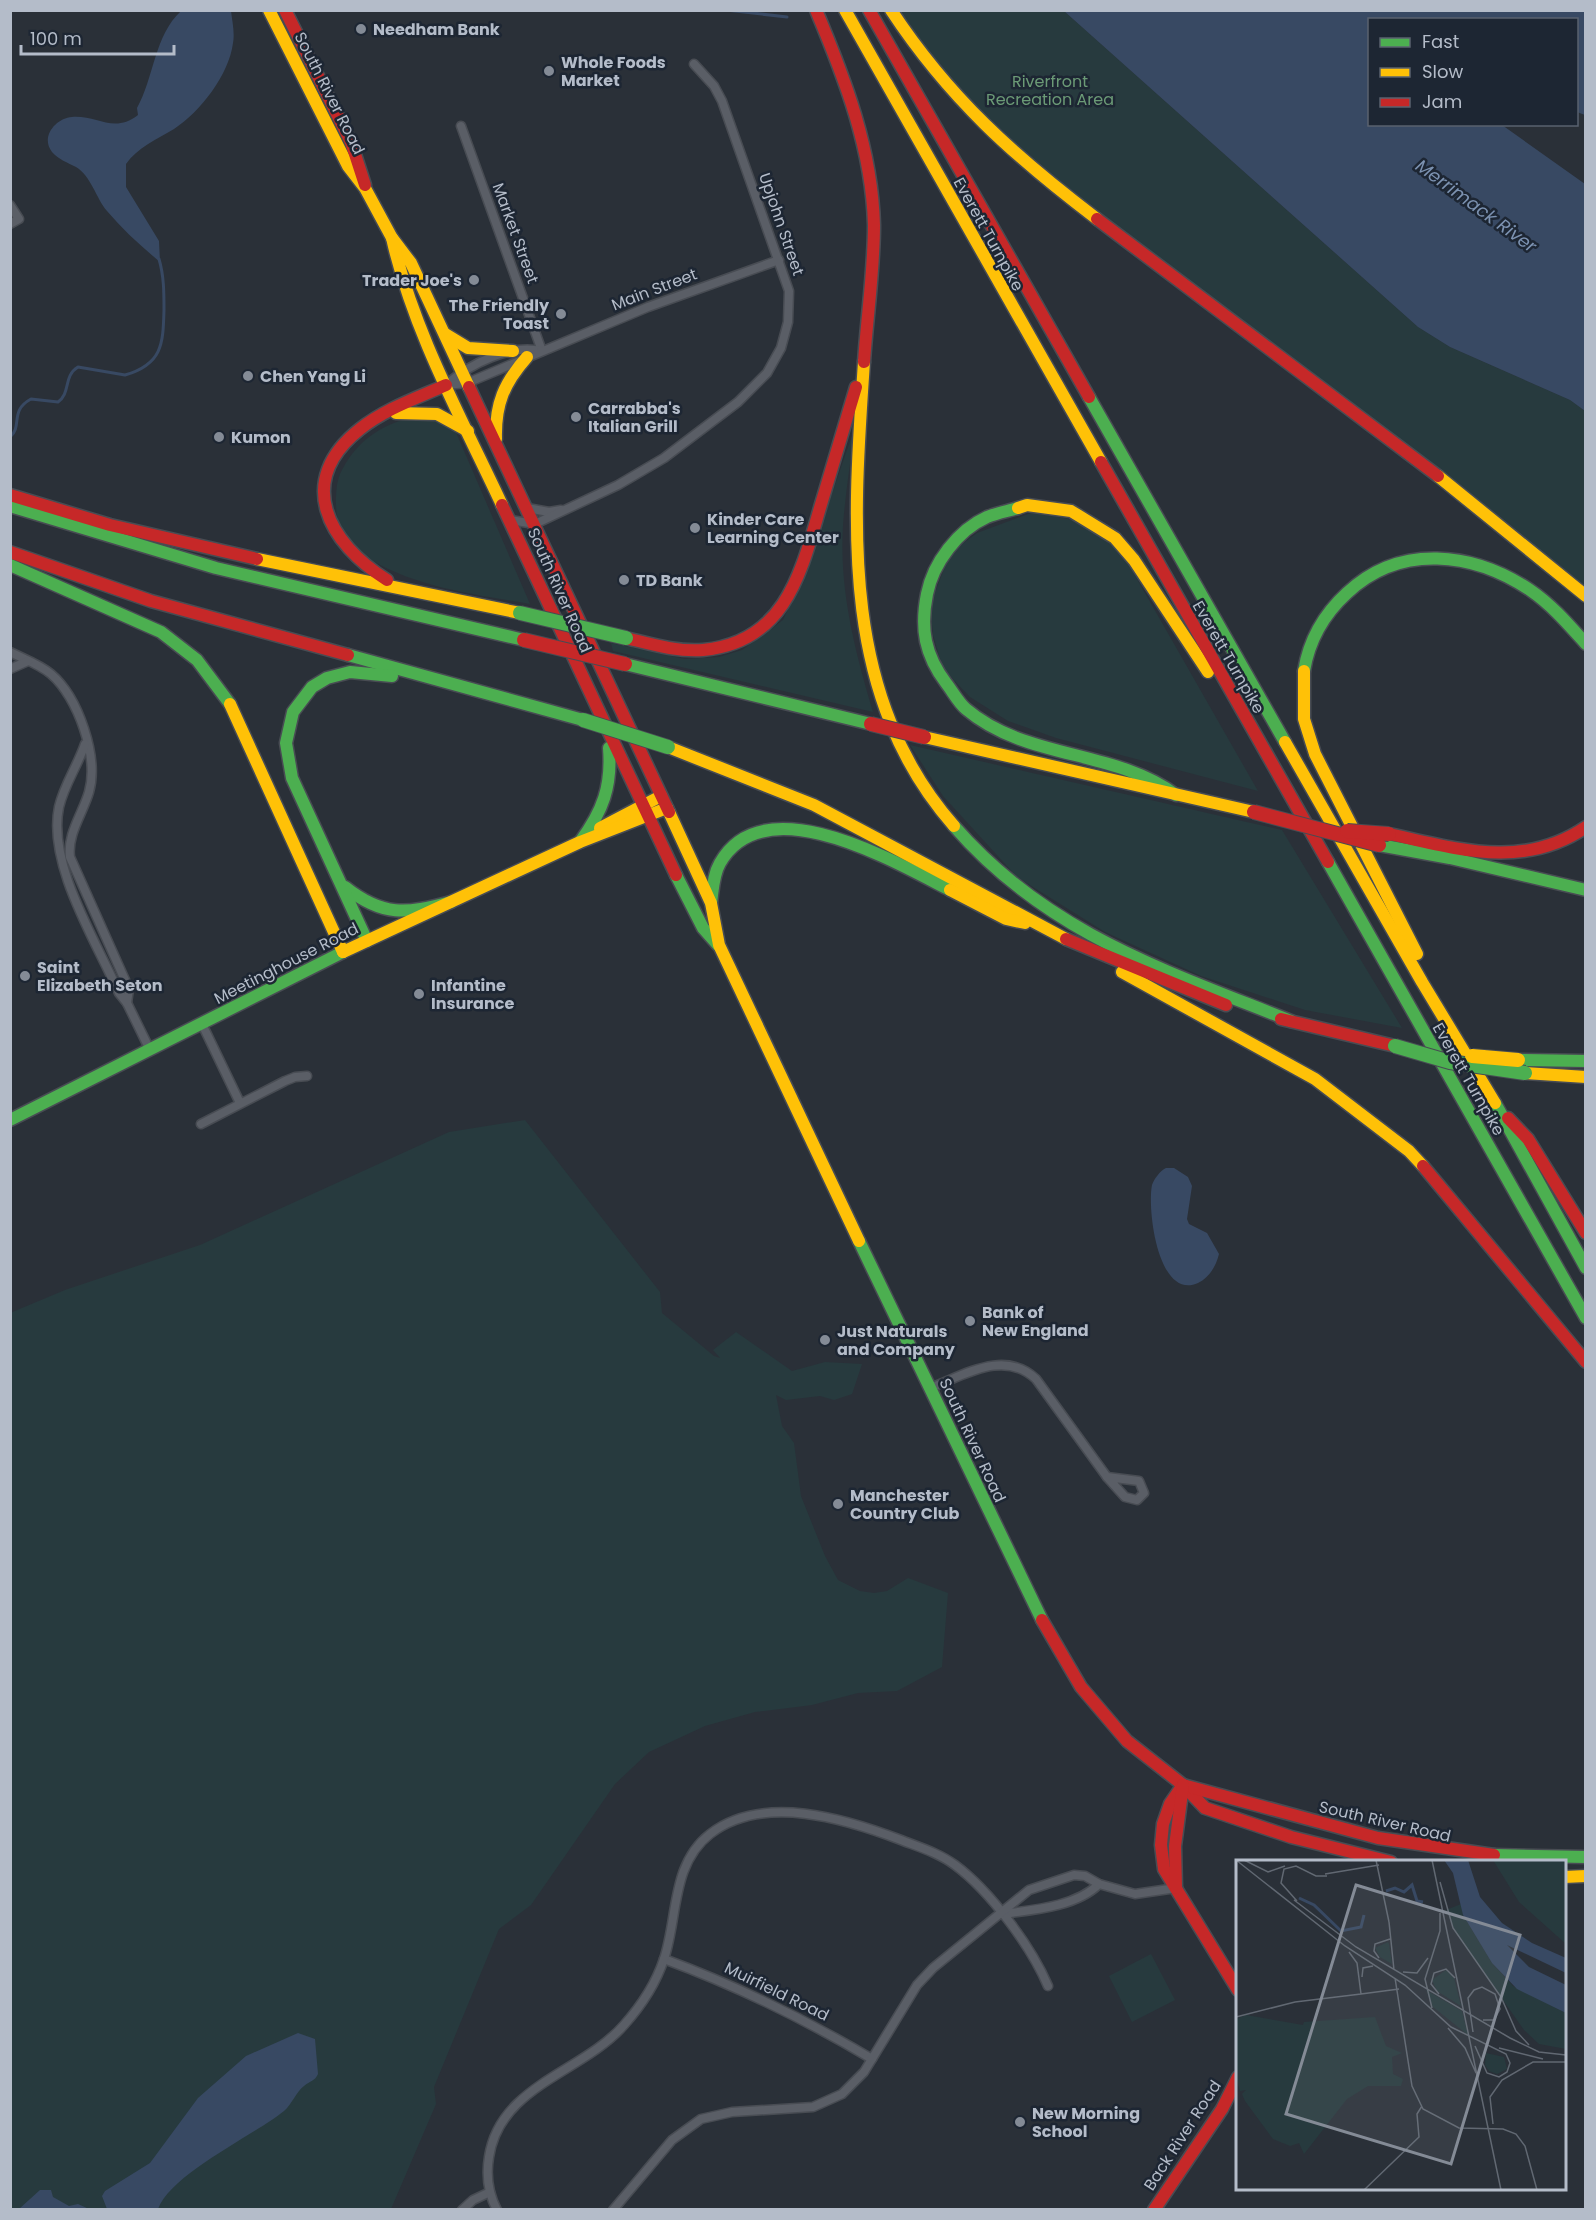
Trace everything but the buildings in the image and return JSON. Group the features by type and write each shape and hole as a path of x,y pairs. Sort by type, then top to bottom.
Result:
{"main road":[{"name":"South River Road","path":"269,10 348,166 365,188 392,238 411,263 711,903 719,945 1046,1628 1080,1687 1127,1741 1183,1785 1205,1808 1291,1837 1383,1860"},
{"name":"South River Road","path":"285,10 351,142 365,188"},
{"path":"816,10 855,115 871,181 875,254 864,358 857,515 860,602 866,648 874,681 895,737 929,792 980,854 1040,904 1129,953 1290,1021"},
{"name":"Everett Turnpike","path":"845,10 1586,1318"},
{"name":"Everett Turnpike","path":"869,10 1450,1031 1496,1105 1586,1268"},
{"path":"891,10 916,47 954,93 1032,168 1357,415 1586,596"},
{"name":"South River Road","path":"392,238 400,274 446,384 608,737 703,928 719,945"},
{"path":"443,333 454,342 469,349 513,351"},
{"path":"497,444 498,398 507,379 527,357"},
{"path":"10,495 110,525 223,552 520,613 664,647 703,650 737,641 776,616 793,594 843,436 864,358"},
{"path":"403,588 367,570 354,560 339,542 330,527 326,510 325,494 328,476 336,457 349,439 363,427 446,384"},
{"path":"387,414 437,414 468,431"},
{"path":"10,506 216,568 924,737 1254,812 1379,845 1450,858 1586,891"},
{"path":"1176,795 1151,779 1007,732 966,708 949,691 935,672 926,650 922,627 922,603 933,569 945,549 962,532 993,514 1028,506 1063,510 1096,524 1115,538 1131,555 1161,603 1263,751"},
{"path":"10,552 151,601 583,720 668,747 814,805 1045,927 1199,1016 1315,1078 1409,1151 1440,1184 1586,1362"},
{"path":"1450,1031 1444,1005 1326,782 1311,746 1303,712 1302,688 1312,642 1329,611 1364,578 1396,563 1419,558 1443,557 1466,560 1510,577 1559,612 1586,644"},
{"path":"10,565 161,632 182,647 210,675 244,728 343,952"},
{"path":"367,941 299,797 286,760 285,734 291,715 311,687 346,672 375,673 458,693 530,706"},
{"path":"580,842 607,801 611,776 608,737"},
{"name":"Meetinghouse Road","path":"10,1120 343,952 664,802"},
{"path":"1324,832 1360,830 1507,855 1527,854 1550,848 1572,838 1586,827"},
{"path":"711,903 716,871 726,854 747,838 781,828 806,830 855,846 1006,919 1045,927"},
{"path":"338,880 367,904 389,912 413,912 451,902"},
{"path":"1073,943 1229,1006 1395,1046 1450,1062 1525,1073 1586,1077"},
{"path":"1395,1046 1518,1060 1586,1061"},
{"path":"1496,1105 1528,1139 1586,1233"},
{"name":"South River Road","path":"1183,1785 1323,1824 1458,1854 1546,1859 1586,1857"},
{"path":"1183,1785 1182,1807 1175,1846 1176,1888 1236,1987"},
{"path":"1566,1877 1586,1876"},
{"name":"Back River Road","path":"1154,2210 1222,2109 1236,2081"}],"street":[{"name":"Upjohn Street","path":"535,524 618,485 664,458 738,402 767,373 781,348 788,322 789,291 722,101 714,86 694,64"},
{"name":"Market Street","path":"461,126 542,351"},
{"path":"10,205 15,221"},
{"name":"Main Street","path":"446,384 527,357 603,325 779,260"},
{"name":"Main Street","path":"464,377 513,351 528,348 542,351"},
{"name":"Upjohn Street","path":"527,508 549,512 565,510"},
{"path":"510,520 535,524"},
{"path":"10,652 51,674 68,694 80,717 86,741 90,785 71,838 70,857 129,988 127,1003"},
{"path":"10,669 28,661"},
{"path":"86,741 60,805 61,864 119,993 127,1003 150,1050"},
{"path":"202,1024 240,1103"},
{"path":"201,1124 295,1077 307,1076"},
{"path":"930,1388 995,1365 1011,1364 1024,1368 1036,1379 1107,1477"},
{"path":"496,2210 490,2192 490,2149 500,2124 530,2091 585,2059 611,2039 642,2001 664,1959 681,1882 693,1852 711,1833 748,1816 793,1814 841,1820 868,1827 931,1852 963,1872 1030,1948 1048,1986"},
{"path":"613,2210 685,2128 701,2119 716,2115 798,2109 828,2102 854,2084 872,2060 904,2002 917,1985 933,1968 1029,1890 1060,1878 1080,1875 1098,1884 1135,1894 1176,1888"},
{"path":"1001,1915 1045,1907 1084,1894 1098,1884"},
{"name":"Muirfield Road","path":"664,1959 773,2002 872,2060"},
{"path":"462,2210 490,2192"}],"green space":[{"name":"Riverfront Recreation Area","path":"895,11 1064,11 1418,327 1450,347 1570,400 1585,411 1585,587 1018,155 960,101"},
{"path":"413,417 438,419 455,430 530,604 465,593 422,582 382,566 354,549 346,540 340,526 336,505 340,474 353,453 370,436 401,420"},
{"path":"854,430 843,526 843,573 850,620 873,712 613,651 611,643 685,659 719,657 742,650 783,620 803,576"},
{"path":"1031,513 1073,520 1083,524 1102,537 1125,558 1258,791 1056,738 1008,721 970,697 943,669 933,635 930,605 946,564 959,546 977,533"},
{"path":"910,745 1282,830 1402,1028 1305,1010 1201,976 1105,932 1017,877 943,796"},
{"name":"Manchester Country Club","path":"525,1120 660,1292 662,1313 714,1356 720,1358 713,1350 736,1332 792,1371 825,1362 862,1364 852,1394 834,1400 820,1396 786,1400 776,1395 782,1426 794,1443 801,1496 825,1556 838,1580 860,1591 874,1593 887,1591 908,1578 948,1593 942,1667 897,1691 858,1693 812,1705 755,1712 705,1726 649,1752 615,1784 531,1905 499,1929 434,2087 436,2104 391,2209 11,2209 10,1313 65,1290 200,1245 449,1132"},
{"path":"1151,1954 1175,2000 1132,2022 1109,1976"}],"water":[{"path":"181,11 231,11 234,39 226,68 203,103 184,122 154,140 126,164 126,187 159,241 160,262 119,225 107,211 90,181 76,167 52,152 48,140 51,129 66,118 81,117 121,123 138,115 137,108 165,32"},
{"name":"Merrimack River","path":"1064,11 1585,11 1585,115 1578,112 1578,18 1368,18 1368,126 1503,126 1585,184 1585,411 1570,400 1450,347 1418,327"},
{"path":"1166,1168 1174,1168 1188,1177 1192,1186 1187,1219 1189,1224 1207,1233 1219,1254 1212,1271 1198,1283 1184,1285 1173,1279 1158,1250 1151,1213 1152,1185"},
{"path":"298,2033 315,2039 318,2074 314,2080 301,2089 284,2111 179,2182 166,2195 158,2209 107,2209 102,2196 105,2191 150,2163 198,2098 246,2056"},
{"path":"40,2190 51,2190 53,2197 69,2206 78,2204 89,2209 19,2209"}],"waterway":[{"path":"726,10 787,17"},
{"path":"10,437 16,428 20,408 31,399 58,402 64,394 70,375 78,367 125,375 147,365 154,358 161,342 164,322 163,284 159,259"}],"traffic: fast":[{"path":"1089,397 1285,742"},
{"path":"10,506 216,568 524,640"},
{"path":"1018,508 987,517 966,530 948,549 935,571 927,594 924,630 929,652 939,673 963,706 990,725 1042,746 1125,769 1152,780 1176,795"},
{"path":"1304,671 1313,638 1338,601 1368,577 1390,566 1413,560 1437,558 1461,561 1485,567 1508,577 1546,602 1586,644"},
{"path":"10,565 161,632 197,660 230,704"},
{"path":"520,613 626,638"},
{"path":"348,655 583,720"},
{"path":"625,664 871,724"},
{"path":"367,941 292,778 286,743 293,712 312,687 327,678 350,672 392,676"},
{"path":"583,720 668,747"},
{"path":"580,842 595,820 604,798 609,774 609,748"},
{"path":"954,826 990,863 1028,894 1068,921 1153,965 1291,1021"},
{"path":"711,903 720,863 740,841 767,830 798,830 831,837 897,863 950,890"},
{"path":"1379,845 1450,858 1586,890"},
{"path":"1328,862 1586,1318"},
{"path":"676,875 703,928 718,945"},
{"path":"345,887 371,904 395,910 421,909 451,902"},
{"path":"10,1120 343,952"},
{"path":"1395,1046 1450,1062 1525,1073"},
{"path":"1518,1060 1586,1061"},
{"path":"1495,1103 1586,1268"},
{"path":"859,1241 1042,1620"},
{"path":"1494,1855 1586,1857"}],"traffic: slow":[{"path":"269,10 348,166 365,188 392,238 411,263 469,387"},
{"path":"845,10 1101,462"},
{"path":"891,10 936,71 985,124 1038,172 1097,219"},
{"path":"392,238 401,273 425,341 502,505"},
{"path":"445,334 468,348 513,351"},
{"path":"496,439 499,405 512,376 527,357"},
{"path":"864,362 857,484 857,545 862,606 872,664 890,721 917,775 954,826"},
{"path":"396,413 437,414 468,431"},
{"path":"1438,476 1586,596"},
{"path":"1018,508 1027,505 1071,511 1115,538 1134,560 1208,672"},
{"path":"257,559 520,613"},
{"path":"1304,671 1304,719 1315,754 1417,954"},
{"path":"230,704 343,952"},
{"path":"924,737 1254,812"},
{"path":"1285,742 1422,982 1495,1103"},
{"path":"668,747 814,805 1066,939"},
{"path":"600,828 661,796"},
{"path":"343,952 580,842 667,808"},
{"path":"669,812 711,903 719,945 859,1241"},
{"path":"950,890 1006,919 1025,923"},
{"path":"1122,972 1315,1079 1409,1151 1423,1166"},
{"path":"1472,1056 1518,1060"},
{"path":"1525,1073 1586,1077"},
{"path":"1566,1877 1586,1876"}],"traffic: jam":[{"path":"285,10 351,142 365,185"},
{"path":"816,10 847,88 862,142 872,197 873,259 864,362"},
{"path":"869,10 1089,397"},
{"path":"1097,219 1438,476"},
{"path":"387,580 366,565 335,530 327,510 324,490 328,469 340,449 360,429 402,404 446,385"},
{"path":"469,387 669,812"},
{"path":"626,638 674,649 703,650 732,644 755,633 773,617 787,598 807,551 856,387"},
{"path":"1101,462 1328,862"},
{"path":"10,495 110,525 257,559"},
{"path":"502,505 676,875"},
{"path":"10,552 151,601 348,655"},
{"path":"524,640 625,664"},
{"path":"871,724 924,737"},
{"path":"1254,812 1379,845"},
{"path":"1389,834 1465,850 1514,852 1538,848 1562,840 1586,827"},
{"path":"1347,831 1389,834"},
{"path":"1066,939 1226,1005"},
{"path":"1281,1019 1395,1046"},
{"path":"1508,1118 1528,1139 1586,1233"},
{"path":"1423,1166 1586,1362"},
{"path":"1042,1620 1081,1687 1127,1741 1183,1785 1205,1808 1291,1837 1383,1860"},
{"path":"1183,1785 1170,1804 1163,1824 1161,1845 1164,1869 1236,1987"},
{"path":"1176,1888 1175,1846 1183,1785"},
{"path":"1183,1785 1378,1838 1494,1855"},
{"path":"1154,2210 1222,2109 1236,2081"}],"place":[{"name":"Needham Bank","path":"361,29"},
{"name":"Whole Foods Market","path":"549,71"},
{"name":"Trader Joe's","path":"474,280"},
{"name":"The Friendly Toast","path":"561,314"},
{"name":"Chen Yang Li","path":"248,376"},
{"name":"Carrabba's Italian Grill","path":"576,417"},
{"name":"Kumon","path":"219,437"},
{"name":"Kinder Care Learning Center","path":"695,528"},
{"name":"TD Bank","path":"624,580"},
{"name":"Saint Elizabeth Seton","path":"25,976"},
{"name":"Infantine Insurance","path":"419,994"},
{"name":"Bank of New England","path":"970,1321"},
{"name":"Just Naturals and Company","path":"825,1340"},
{"name":"Manchester Country Club","path":"838,1504"},
{"name":"New Morning School","path":"1020,2122"}]}
